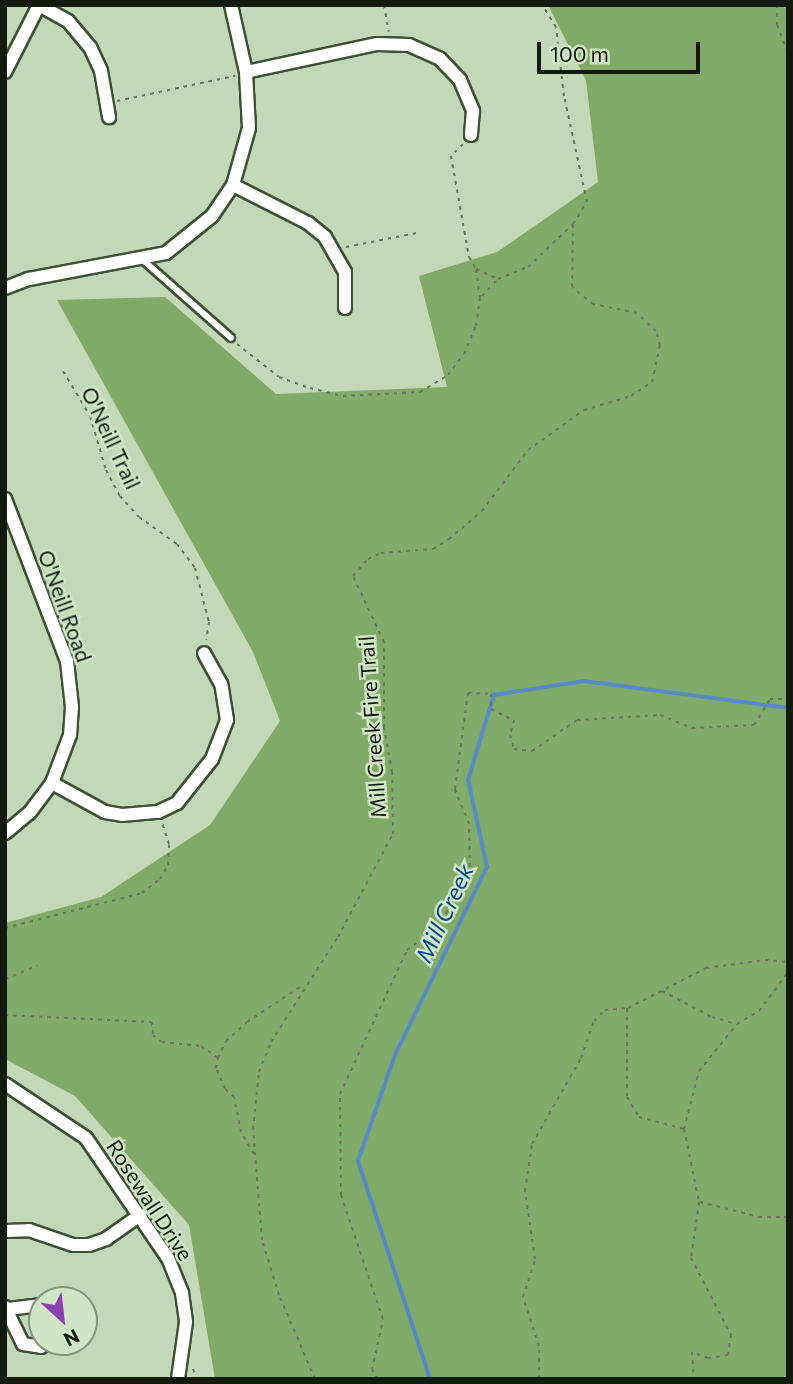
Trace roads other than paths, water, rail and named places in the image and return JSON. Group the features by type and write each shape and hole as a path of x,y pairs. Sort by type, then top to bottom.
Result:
{"street":[{"path":"5,72 39,5 68,21 90,47 101,71 109,117"},
{"path":"6,288 41,276 144,261 166,254 193,236 233,185 246,152 249,128 246,72 231,5"},
{"path":"246,72 392,43 423,49 452,69 468,94 471,135"},
{"path":"233,185 308,223 335,250 347,284 345,308"},
{"name":"O'Neill Road","path":"5,499 72,684 70,735 52,783 29,813 5,833"},
{"path":"52,783 105,812 137,816 158,812 177,803 200,778 227,720 221,684 204,653"},
{"name":"Rosewall Drive","path":"5,1084 77,1129 168,1258 182,1293 187,1339 178,1379"},
{"path":"5,1231 29,1230 73,1245 89,1245 106,1239 140,1215"},
{"path":"28,1306 7,1308 13,1331 23,1345 28,1346"}],"lane":[{"path":"144,261 231,338"}],"waterway":[{"name":"Mill Creek","path":"430,1379 358,1161 395,1055 487,867 468,780 494,695 584,681 788,708"}]}
